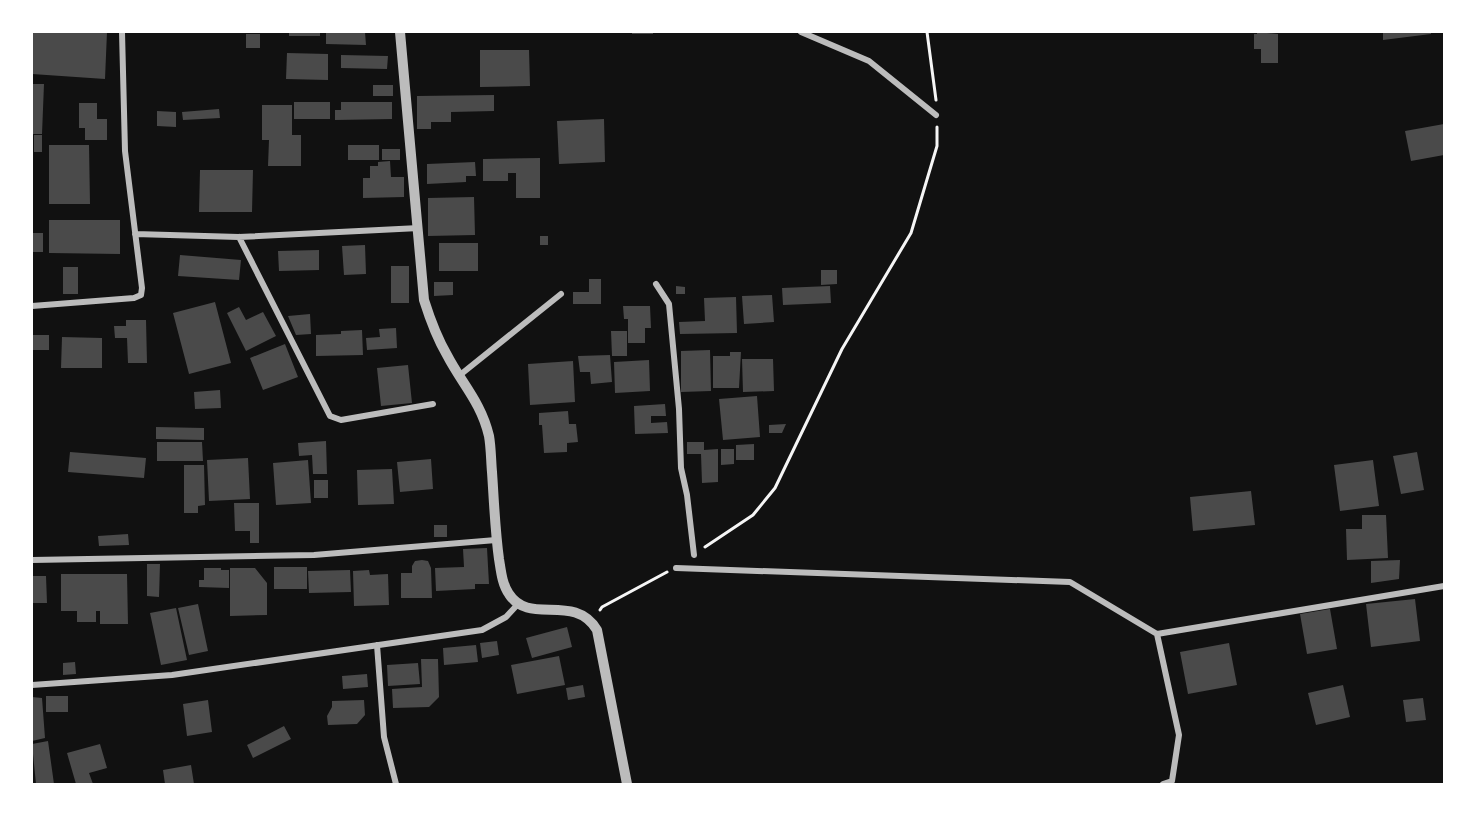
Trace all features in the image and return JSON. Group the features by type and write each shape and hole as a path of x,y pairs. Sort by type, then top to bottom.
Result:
{"street":[{"path":"32,306 134,298 141,295 125,151 122,32"},
{"path":"400,32 424,300 447,356 472,393 489,437 496,540 502,576 508,594 518,604 529,609 573,611 592,621 597,630 627,784"},
{"path":"801,32 869,61 936,116"},
{"path":"135,234 239,237 419,228"},
{"path":"239,237 330,416 341,420 433,404"},
{"path":"656,284 669,304 679,409 681,468 687,495 694,555"},
{"path":"460,375 561,294"},
{"path":"32,560 314,555 496,540"},
{"path":"676,568 1070,582 1158,634 1444,586"},
{"path":"32,685 172,675 482,630 506,617 518,604"},
{"path":"1158,634 1179,735 1172,781 1163,784"},
{"path":"377,645 384,737 396,784"}],"path":[{"path":"694,555 753,514 775,488 842,349 911,233 937,147 927,32"},
{"path":"592,621 602,607 676,568"}],"building":[{"path":"32,32 107,32 105,79 32,74"},
{"path":"289,32 320,32 320,36 289,36"},
{"path":"326,32 365,32 366,45 326,44"},
{"path":"632,32 653,32 653,34 632,34"},
{"path":"1257,32 1278,34 1278,63 1261,63 1261,49 1254,49 1254,34"},
{"path":"1383,32 1431,32 1431,34 1383,40"},
{"path":"246,34 260,34 260,48 246,48"},
{"path":"480,50 529,50 530,86 480,87"},
{"path":"287,53 328,54 328,80 286,79"},
{"path":"341,55 388,56 387,69 341,68"},
{"path":"32,84 44,84 42,134 32,134"},
{"path":"373,85 393,85 393,96 373,96"},
{"path":"494,95 494,111 451,112 451,122 431,122 431,129 417,129 417,96"},
{"path":"294,102 330,102 330,119 294,119"},
{"path":"341,102 392,102 392,119 335,120 335,110 341,110"},
{"path":"79,103 97,103 97,119 107,119 107,140 85,140 85,128 79,128"},
{"path":"262,105 292,105 292,135 301,135 301,166 268,166 269,140 262,140"},
{"path":"219,109 220,118 183,120 182,112"},
{"path":"157,111 176,112 176,127 157,126"},
{"path":"604,119 605,162 559,164 557,121"},
{"path":"1444,124 1444,155 1411,161 1405,131"},
{"path":"34,135 42,135 42,152 34,152"},
{"path":"49,145 89,145 90,204 49,204"},
{"path":"348,145 379,145 379,160 348,160"},
{"path":"382,149 400,149 400,160 382,160"},
{"path":"540,158 540,198 516,198 516,173 508,173 508,181 483,181 483,159"},
{"path":"390,161 391,177 404,177 404,197 363,198 363,178 370,178 370,166 378,166 378,162"},
{"path":"475,162 476,176 466,176 466,182 427,184 427,164"},
{"path":"200,170 253,170 252,212 199,212"},
{"path":"474,197 475,235 428,236 428,198"},
{"path":"49,220 120,220 120,254 49,253"},
{"path":"32,233 43,233 43,252 32,252"},
{"path":"540,236 548,236 548,245 540,245"},
{"path":"439,243 478,243 478,271 439,271"},
{"path":"365,245 366,274 344,275 342,246"},
{"path":"319,250 319,270 279,271 278,251"},
{"path":"180,255 241,260 239,280 178,276"},
{"path":"391,266 409,266 409,303 391,303"},
{"path":"63,267 78,267 78,294 63,294"},
{"path":"821,270 837,270 837,284 821,285"},
{"path":"589,279 601,279 601,304 573,304 573,292 589,292"},
{"path":"434,282 453,282 453,295 434,296"},
{"path":"676,286 685,287 685,294 676,294"},
{"path":"830,286 831,303 783,305 782,288"},
{"path":"772,295 774,322 744,324 742,296"},
{"path":"736,297 737,333 680,334 679,322 705,321 704,298"},
{"path":"215,302 231,363 189,374 173,313"},
{"path":"623,306 650,306 651,328 645,328 645,343 628,343 628,319 624,319"},
{"path":"239,307 246,320 263,312 276,336 246,351 227,313"},
{"path":"310,314 311,334 296,335 288,316"},
{"path":"126,320 146,320 147,363 128,363 127,338 115,338 114,326 126,326"},
{"path":"396,328 397,348 367,350 366,338 380,337 379,329"},
{"path":"362,330 363,355 316,356 316,335"},
{"path":"611,331 627,331 627,356 612,356"},
{"path":"32,335 49,335 49,350 32,350"},
{"path":"62,337 102,338 102,368 61,368"},
{"path":"285,344 298,377 263,390 250,358"},
{"path":"710,350 711,391 681,392 681,351"},
{"path":"730,352 741,352 739,388 713,388 713,356 730,356"},
{"path":"610,355 612,382 591,384 590,372 580,372 578,356"},
{"path":"742,359 773,359 774,391 743,392"},
{"path":"649,360 650,391 615,393 614,362"},
{"path":"573,361 575,402 530,405 528,364"},
{"path":"408,365 412,403 381,406 377,368"},
{"path":"220,390 221,408 195,409 194,392"},
{"path":"757,396 760,437 723,440 719,399"},
{"path":"665,404 666,416 651,416 651,423 667,422 668,433 635,434 634,406"},
{"path":"568,411 569,424 576,424 578,442 567,443 567,452 544,453 539,413"},
{"path":"786,424 782,433 769,433 769,425"},
{"path":"156,427 204,428 204,440 156,439"},
{"path":"326,441 327,474 313,474 312,455 299,456 298,443"},
{"path":"157,442 202,442 203,461 157,461"},
{"path":"687,442 704,442 704,450 718,449 718,482 702,483 701,454 687,454"},
{"path":"754,444 754,460 736,460 736,445"},
{"path":"721,449 734,449 734,464 721,465"},
{"path":"70,452 146,458 144,478 68,472"},
{"path":"1417,452 1424,490 1401,494 1393,456"},
{"path":"248,458 250,499 209,501 207,460"},
{"path":"431,459 433,489 400,492 397,462"},
{"path":"308,460 311,503 276,505 273,463"},
{"path":"1373,460 1379,506 1340,511 1334,465"},
{"path":"184,465 204,465 205,505 198,506 198,513 184,513"},
{"path":"392,469 394,504 358,505 357,470"},
{"path":"314,480 328,480 328,498 314,498"},
{"path":"1251,491 1255,525 1193,531 1190,497"},
{"path":"234,503 259,503 259,543 250,543 250,531 235,531"},
{"path":"1362,515 1386,515 1388,558 1347,560 1346,529 1362,529"},
{"path":"434,525 447,525 447,537 434,537"},
{"path":"128,534 129,545 99,546 98,536"},
{"path":"487,548 489,584 475,584 475,589 436,591 435,568 464,567 463,549"},
{"path":"1400,560 1399,579 1371,583 1371,561"},
{"path":"415,561 428,561 431,568 432,598 401,598 401,573 412,573"},
{"path":"147,564 160,564 159,597 147,596"},
{"path":"274,567 307,567 307,589 274,589"},
{"path":"204,568 229,570 229,588 199,587 199,580 204,580"},
{"path":"230,568 255,568 267,583 267,615 230,616"},
{"path":"350,570 351,592 309,593 308,571"},
{"path":"369,570 370,575 388,574 389,605 354,606 353,571"},
{"path":"61,574 127,574 128,624 100,624 100,611 96,611 96,622 77,622 77,611 61,611"},
{"path":"32,576 46,576 47,603 32,603"},
{"path":"1415,599 1420,641 1371,647 1366,604"},
{"path":"198,604 208,651 189,655 178,608"},
{"path":"176,608 187,660 161,665 150,613"},
{"path":"1330,609 1337,649 1307,654 1300,614"},
{"path":"567,627 572,647 532,658 526,638"},
{"path":"497,641 499,655 482,658 480,643"},
{"path":"1229,643 1237,685 1188,694 1180,652"},
{"path":"476,645 478,662 444,665 443,648"},
{"path":"559,656 565,685 517,694 511,665"},
{"path":"421,659 438,659 439,697 429,707 393,708 392,689 422,687"},
{"path":"75,662 76,674 63,675 63,663"},
{"path":"418,663 420,684 388,686 387,665"},
{"path":"367,674 368,687 343,689 342,676"},
{"path":"583,685 585,697 568,700 566,688"},
{"path":"1343,685 1350,717 1316,725 1308,693"},
{"path":"46,696 68,696 68,712 46,712"},
{"path":"32,697 42,698 45,738 32,741"},
{"path":"1423,698 1426,720 1406,722 1403,700"},
{"path":"208,700 212,732 187,736 183,704"},
{"path":"364,700 365,715 357,724 328,725 327,716 332,707 332,701"},
{"path":"284,726 291,739 253,758 247,745"},
{"path":"48,741 54,784 36,784 32,744"},
{"path":"100,744 107,768 89,773 93,784 76,784 67,753"},
{"path":"191,765 194,784 165,784 163,770"}]}
